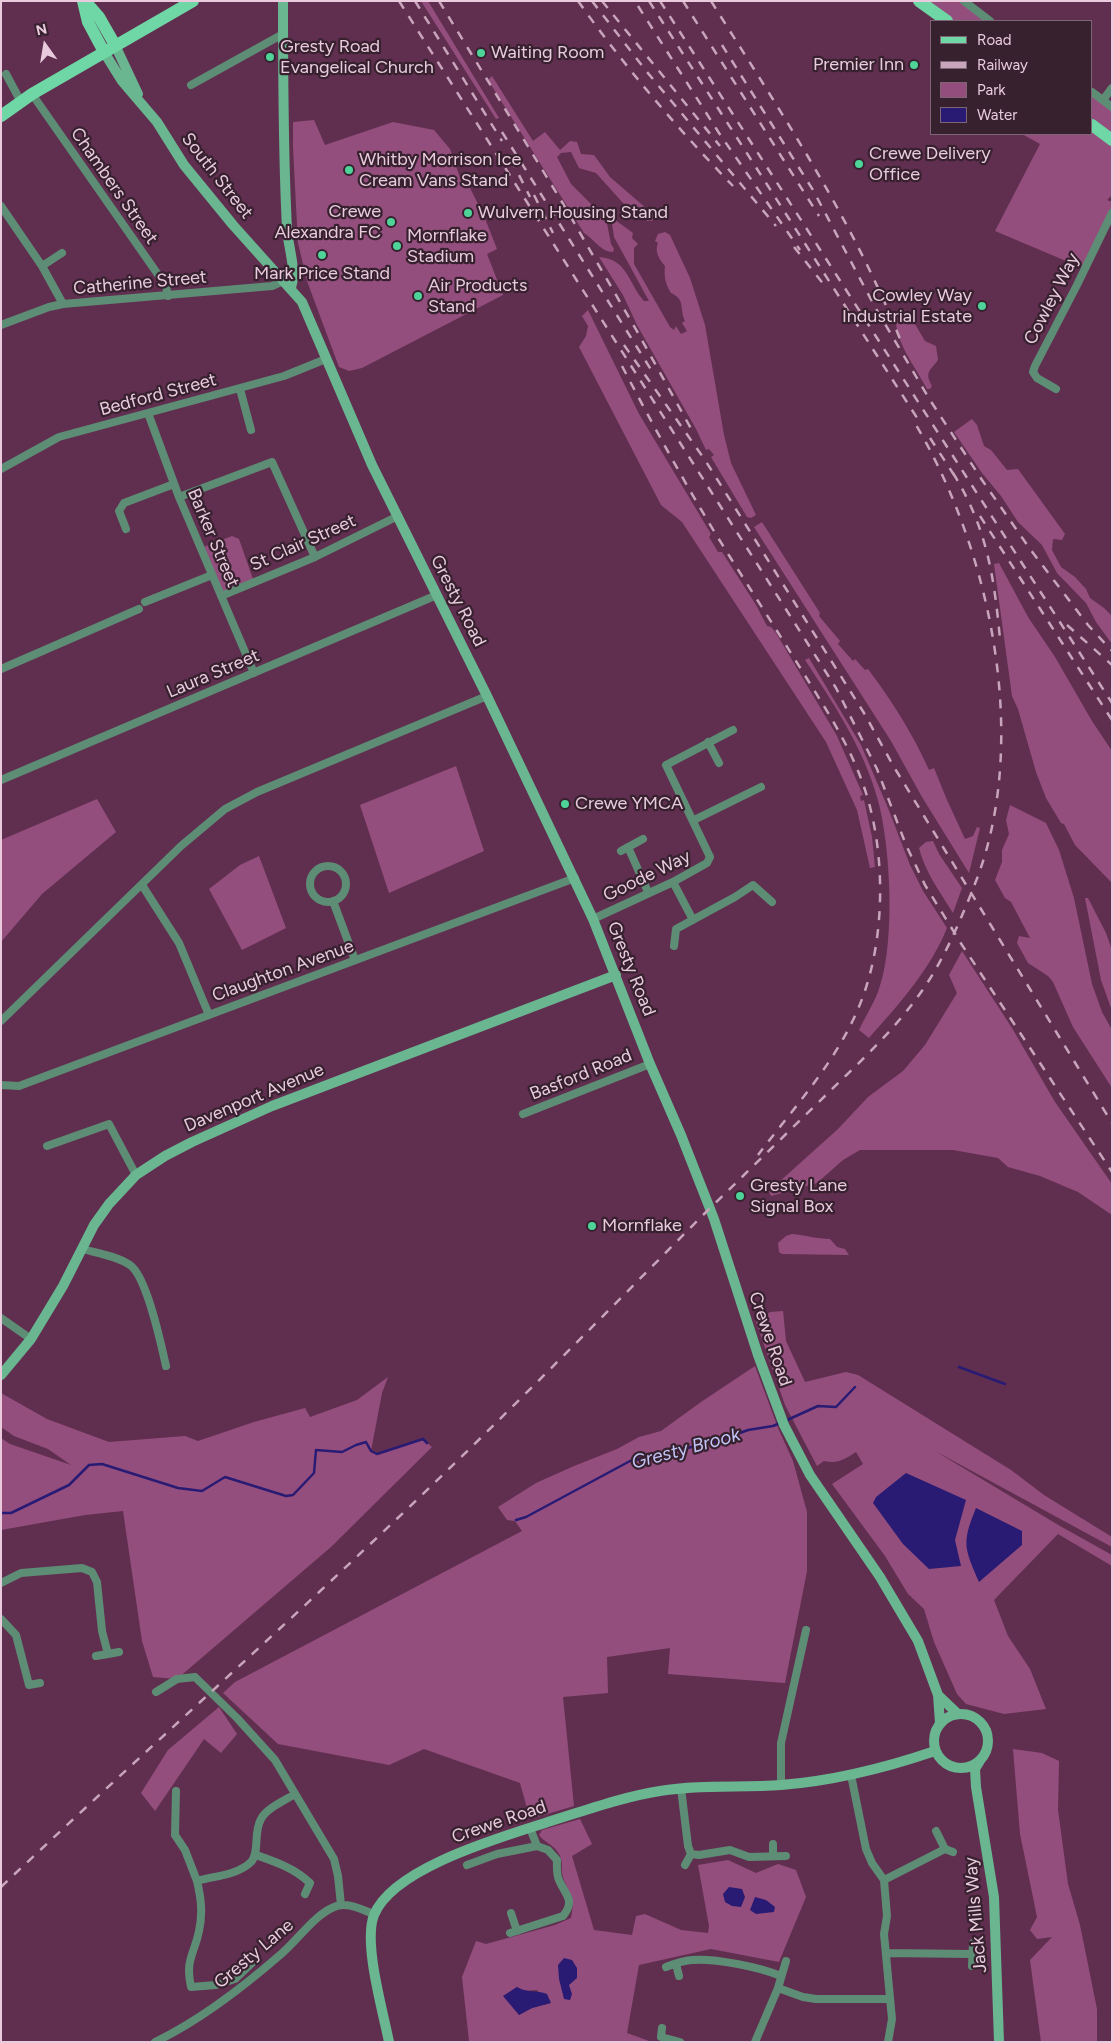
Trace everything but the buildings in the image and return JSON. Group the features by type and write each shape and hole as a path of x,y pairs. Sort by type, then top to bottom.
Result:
{"main road":[{"path":"84,1 100,17 115,45"},
{"path":"84,1 88,22 104,52"},
{"path":"1,116 26,98 193,1"},
{"path":"283,1 287,230 294,279 291,288"},
{"path":"919,1 946,20"},
{"name":"South Street","path":"115,45 141,102"},
{"name":"South Street","path":"104,52 122,81 141,102 190,172 233,225 291,288"},
{"path":"1093,126 1112,140"},
{"name":"Gresty Road","path":"291,288 302,302 396,517 437,595 575,878 705,1196"},
{"name":"Davenport Avenue","path":"1,1375 31,1339 63,1286 99,1218 136,1175 165,1156 272,1106 616,975"},
{"name":"Crewe Road","path":"705,1196 783,1422 797,1453 817,1487 894,1599 918,1641 938,1695"},
{"path":"938,1695 958,1714"},
{"path":"938,1695 940,1723"},
{"path":"958,1714 967,1714 976,1719 983,1726 987,1734 988,1743 980,1759 972,1765 962,1768 946,1764 936,1751 934,1741 935,1732 940,1723 948,1717 958,1714"},
{"name":"Crewe Road","path":"374,1914 389,1895 405,1881 451,1856 613,1801 681,1788 781,1785 851,1775 936,1751"},
{"name":"Jack Mills Way","path":"980,1759 975,1769 976,1787 994,1897 999,2042"},
{"name":"Jack Mills Way","path":"962,1768 976,1787"},
{"path":"374,1914 371,1930 372,1948 389,2042"}],"street":[{"path":"964,1 989,20"},
{"path":"191,85 283,34"},
{"name":"Chambers Street","path":"6,74 26,98 166,286 168,296"},
{"path":"1103,100 1112,88"},
{"path":"1093,93 1112,106"},
{"path":"1,206 42,266 62,304"},
{"name":"Cowley Way","path":"1056,389 1037,378 1033,372 1112,213"},
{"path":"42,266 62,253"},
{"name":"Catherine Street","path":"1,325 62,304 272,286 283,281"},
{"name":"Bedford Street","path":"1,469 58,437 240,389 284,376 326,359"},
{"path":"240,389 251,430"},
{"name":"Barker Street","path":"148,413 179,497 254,673"},
{"path":"179,497 272,462 315,557"},
{"path":"126,529 119,511 124,503 174,484"},
{"name":"St Clair Street","path":"221,596 315,557 396,517"},
{"path":"145,602 212,575"},
{"name":"Laura Street","path":"1,780 437,595"},
{"path":"1,669 138,609"},
{"path":"1,1022 181,846 225,809 257,792 487,696"},
{"name":"Goode Way","path":"593,919 673,882 707,863 710,857 694,820 666,765 733,730"},
{"path":"708,742 719,763"},
{"path":"694,820 760,787"},
{"path":"643,839 624,849 648,892"},
{"path":"331,866 337,868 344,876 346,888 334,901 322,901 312,892 310,880 315,871 320,867 331,866"},
{"name":"Claughton Avenue","path":"1,1085 19,1086 575,878"},
{"path":"673,882 693,920"},
{"path":"142,885 179,943 209,1014"},
{"path":"674,946 676,929 753,885 772,902"},
{"path":"334,901 355,960"},
{"name":"Basford Road","path":"522,1114 650,1064"},
{"path":"47,1146 109,1124 136,1175"},
{"path":"82,1249 124,1262 138,1273 166,1366"},
{"path":"1,1318 31,1339"},
{"path":"1,1583 21,1573 82,1568 89,1570 95,1575 97,1582 102,1631 108,1654"},
{"path":"1,1619 16,1636 29,1685"},
{"path":"781,1785 781,1743 806,1630"},
{"path":"96,1656 119,1652"},
{"path":"156,1692 177,1679 195,1676 237,1718 275,1760 334,1859 341,1905 352,1906 374,1914"},
{"path":"20,1687 40,1683"},
{"path":"851,1775 866,1849 872,1863 884,1880 887,1916 884,1934 892,2019 888,2042"},
{"path":"681,1788 688,1846 691,1854 685,1865"},
{"path":"176,1791 175,1835 185,1850 197,1881 202,1904 199,1931 189,1959 188,1973 191,1987 216,1985 235,1979 258,1958"},
{"path":"197,1881 238,1870 250,1863 256,1855 256,1830 262,1817 295,1794"},
{"path":"530,1828 537,1846"},
{"path":"936,1831 945,1849 953,1852"},
{"path":"772,1844 773,1856"},
{"path":"467,1865 497,1854 537,1846 548,1850 557,1860 556,1870 559,1880 567,1892 569,1904 563,1916 513,1932 511,1913"},
{"path":"884,1880 945,1849"},
{"path":"691,1854 699,1855 730,1850 749,1857 786,1856"},
{"path":"256,1855 285,1865 301,1874 310,1883 305,1894"},
{"name":"Gresty Lane","path":"155,2042 188,2025 231,1994 281,1954 324,1913 341,1905"},
{"path":"972,1943 972,1966"},
{"path":"887,1953 972,1954"},
{"path":"666,1967 692,1960 765,1970 780,1976"},
{"path":"755,2042 778,1988 780,1976 786,1962"},
{"path":"676,1964 679,1976"},
{"path":"778,1988 803,1997 816,1999 890,1999"},
{"path":"662,2028 661,2037 680,2042"}],"green space":[{"path":"421,1 428,1 499,118 496,119"},
{"path":"919,1 964,1 989,20 946,20"},
{"path":"492,76 533,141 545,132 560,150 570,141 577,142 581,154 594,155 610,177 647,209 654,212 655,217 652,221 647,221 623,203 596,173 579,168 571,152 561,153 557,157 571,184 593,206 605,213 611,244 614,249 613,252 601,248 584,233 488,80"},
{"path":"1093,93 1112,107 1112,195 1107,200 1112,202 1112,215 1085,269 995,231 1040,144 1024,135 1093,135"},
{"name":"Mornflake Stadium","path":"314,120 325,145 393,122 434,130 450,149 462,183 467,182 484,216 497,249 487,254 503,295 362,368 349,371 339,367 307,281 298,243 293,122"},
{"path":"611,217 633,233 632,238 638,244 634,248 634,264 670,327 674,330 676,326 681,334 687,331 682,323 685,321 679,298 671,293 666,283 665,266 658,256 658,243 655,241 658,234 665,232 670,235 690,278 705,325 724,435 731,463 756,515 751,518 747,517 711,457 714,455 709,449 706,450 637,325 623,295 599,257 616,262 622,267 644,301 649,301 614,237"},
{"path":"588,310 639,414 711,534 709,537 718,552 722,552 756,605 767,626 771,627 776,633 837,736 863,795 860,796 861,801 864,800 872,837 875,867 870,868 857,810 826,742 682,522 661,505 579,347 586,336 588,326 582,316"},
{"path":"897,314 909,314 925,341 936,346 938,360 928,375 932,386 930,389 927,389 901,342 896,323"},
{"path":"972,419 977,425 984,446 991,450 1007,470 1018,469 1065,534 1062,540 1053,539 1052,550 1061,567 1075,577 1086,589 1090,598 1112,616 1112,644 1096,622 1086,603 1057,573 1042,545 1018,522 954,432"},
{"path":"762,522 820,613 819,616 840,641 838,644 853,661 855,659 865,670 868,669 901,718 929,770 934,768 965,839 973,836 977,827 980,828 969,873 922,797 891,741 754,527"},
{"path":"232,536 239,539 254,582 221,596 201,548"},
{"path":"999,563 1028,617 1055,657 1092,721 1112,751 1112,883 1075,845 1064,824 1061,823 1046,798 1036,772 1018,709 1012,696 994,564"},
{"path":"809,658 861,745 910,865 923,891 947,928 923,972 869,1038 859,1030 874,1002 884,972 889,923 886,841 877,797 864,761 846,726 805,660"},
{"path":"456,766 484,851 389,893 360,805"},
{"path":"97,799 116,832 42,894 1,942 1,840"},
{"path":"1010,805 1046,823 1059,850 1074,898 1092,984 1102,1012 1112,1030 1112,1088 1073,1027 1053,982 1048,976 1028,963 1017,943 1019,936 1030,938 1011,902 1005,898 995,880 1002,862 1002,850 1009,834 1006,820"},
{"path":"933,841 939,854 962,888 953,913 929,874 919,848 926,842"},
{"path":"259,856 286,928 242,950 209,889 240,865"},
{"path":"1085,898 1088,898 1106,933 1112,950 1112,1011 1101,980"},
{"path":"962,951 1012,1028 1055,1102 1112,1184 1112,1215 1078,1192 1040,1176 1008,1167 998,1158 953,1150 860,1150 843,1160 817,1183 771,1196 769,1191 838,1129 868,1097 903,1071 925,1045 957,993 949,975"},
{"path":"792,1234 830,1239 837,1247 845,1249 849,1255 782,1254 779,1252 778,1243 786,1236"},
{"path":"783,1311 786,1341 805,1382 846,1372 858,1375 1011,1470 1044,1495 1112,1537 1112,1547 935,1451 1112,1555 1112,1566 1058,1534 994,1600 1008,1636 1030,1669 1046,1709 1004,1714 966,1704 957,1694 934,1642 924,1609 908,1594 885,1556 832,1484 863,1464 856,1452 841,1460 833,1462 824,1461 817,1466 785,1405 756,1322 770,1312"},
{"path":"755,1366 778,1428 793,1461 807,1512 807,1571 785,1683 668,1674 670,1648 607,1657 608,1693 563,1697 574,1806 530,1819 520,1783 424,1749 389,1765 278,1744 223,1693 235,1682 522,1531 515,1521 507,1520 498,1507 536,1483 617,1449 639,1437 661,1431"},
{"path":"388,1377 382,1393 371,1451 377,1454 423,1439 432,1447 331,1547 177,1679 153,1677 142,1641 123,1511 85,1515 1,1530 1,1438 10,1444 71,1465 48,1449 14,1436 1,1427 1,1393 47,1419 109,1442 185,1436 198,1441 254,1422 305,1408 310,1417 357,1400"},
{"path":"219,1707 237,1734 221,1753 204,1739 155,1811 141,1793 168,1750"},
{"path":"1013,1749 1042,1753 1059,1761 1058,1810 1068,1884 1080,1925 1097,2009 1097,2042 1041,2042 1030,1960 1052,1937 1037,1939 1030,1930 1037,1917 1020,1834"},
{"path":"580,1819 592,1844 572,1856 594,1930 632,1935 636,1916 645,1914 681,1930 708,1933 709,1926 698,1865 728,1860 756,1873 778,1864 796,1870 806,1897 779,1962 711,1949 639,1965 627,2033 652,2042 469,2041 462,1977 476,1941 486,1944 555,1925 571,1918 573,1905 562,1873 562,1861 555,1849 539,1835 542,1830","holes":["517,1987 523,1991 537,1990 547,2004 532,2008 519,2015 504,1996"]}],"water":[{"path":"906,1473 966,1500 955,1540 961,1566 929,1569 903,1544 873,1503 876,1497"},
{"path":"976,1508 1022,1531 1022,1545 979,1582 968,1554 967,1546 968,1530"},
{"path":"729,1887 742,1889 745,1897 741,1907 732,1906 725,1902 723,1894"},
{"path":"755,1897 766,1900 775,1907 774,1912 756,1914 750,1910"},
{"path":"564,1958 572,1960 577,1968 577,1978 569,1985 572,1994 570,2000 564,1999 559,1979 558,1965"},
{"path":"517,1987 547,1994 551,2003 532,2008 519,2015 503,1996"}],"waterway":[{"name":"Gresty Brook","path":"959,1367 1005,1384"},
{"name":"Gresty Brook","path":"785,1421 818,1406 836,1407 855,1387"},
{"name":"Gresty Brook","path":"516,1520 526,1517 630,1461 718,1441 748,1430 780,1423"},
{"name":"Gresty Brook","path":"1,1513 11,1513 69,1485 89,1465 102,1464 178,1488 202,1491 225,1477 286,1496 293,1495 314,1473 316,1450 342,1452 366,1442 371,1451 377,1454 423,1439 427,1443"}],"railway":[{"path":"399,1 836,688 877,769 906,845 925,885 962,945 1112,1172"},
{"path":"415,1 502,141"},
{"path":"439,1 562,202 694,434"},
{"path":"578,1 652,97 733,186"},
{"path":"592,1 647,72 776,226"},
{"path":"602,1 720,146"},
{"path":"649,1 921,424"},
{"path":"660,1 1112,703"},
{"path":"683,1 819,216"},
{"path":"711,1 788,124 837,208 881,294 900,339"},
{"path":"638,6 719,133 800,250"},
{"path":"722,45 813,190 875,307 930,400 1030,549 1088,625 1112,651"},
{"path":"502,132 655,376"},
{"path":"511,159 530,197"},
{"path":"534,195 553,233"},
{"path":"794,247 825,286"},
{"path":"624,345 705,460 864,713 894,767 1112,1123"},
{"path":"622,366 701,510 839,731 863,784 871,809 876,836 879,864 879,920 876,948 862,999 842,1041 816,1081 758,1155"},
{"path":"1,1887 354,1559 479,1439 700,1218 865,1057 888,1033 919,995 937,967 978,876 993,821 1000,762 1000,702 994,642 981,582 963,524 940,470 913,420"},
{"path":"930,438 956,478"},
{"path":"953,473 974,513 987,553 995,594 1000,639"},
{"path":"980,516 1112,720"},
{"path":"1067,625 1112,665"}],"place":[{"name":"Waiting Room","path":"481,53"},
{"name":"Gresty Road Evangelical Church","path":"270,57"},
{"name":"Premier Inn","path":"914,65"},
{"name":"Crewe Delivery Office","path":"859,164"},
{"name":"Whitby Morrison Ice Cream Vans Stand","path":"349,170"},
{"name":"Wulvern Housing Stand","path":"468,213"},
{"name":"Crewe Alexandra FC","path":"391,222"},
{"name":"Mornflake Stadium","path":"397,246"},
{"name":"Mark Price Stand","path":"322,255"},
{"name":"Air Products Stand","path":"418,296"},
{"name":"Cowley Way Industrial Estate","path":"982,306"},
{"name":"Crewe YMCA","path":"565,804"},
{"name":"Gresty Lane Signal Box","path":"740,1196"},
{"name":"Mornflake","path":"592,1226"}]}
